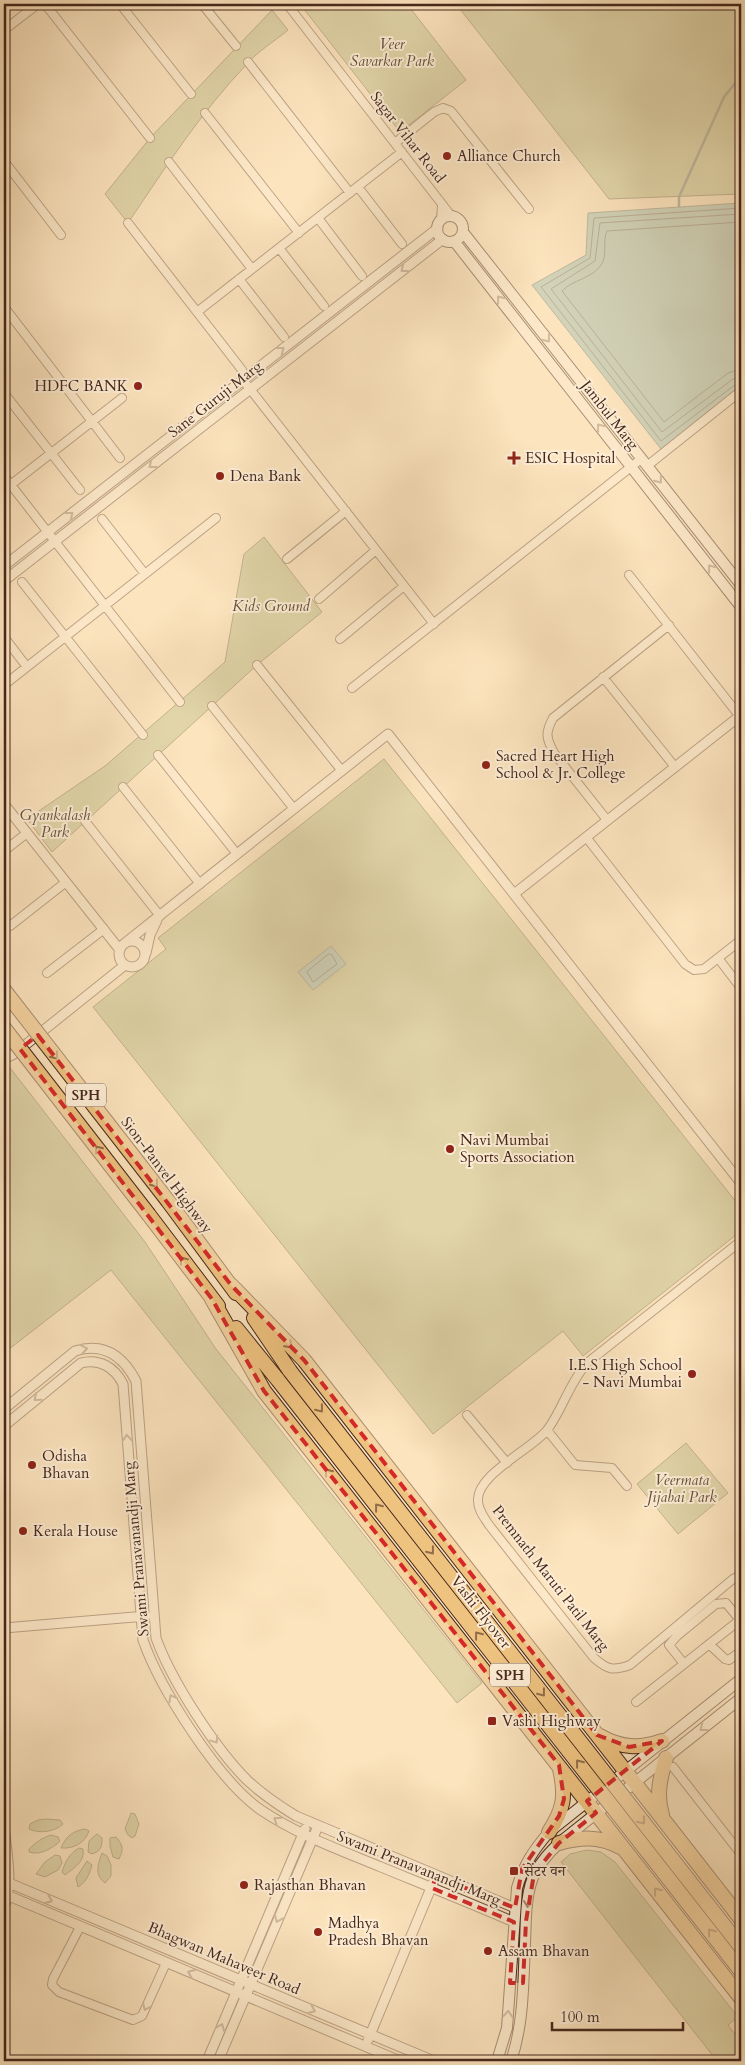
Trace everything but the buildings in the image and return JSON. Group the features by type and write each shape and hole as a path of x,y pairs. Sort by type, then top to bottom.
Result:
{"highway":[{"name":"Sion-Panvel Highway","path":"4,990 231,1285"},
{"name":"SPH","path":"4,1028 212,1299"},
{"name":"Vashi Flyover","path":"231,1285 290,1371 741,1947"},
{"path":"231,1285 304,1360 741,1919"},
{"name":"Vashi Flyover","path":"212,1299 278,1380 741,1971"},
{"path":"212,1299 264,1390 741,1998"},
{"path":"597,1734 612,1743 629,1747 646,1746 662,1741"},
{"path":"664,1820 659,1803 659,1786 669,1763"},
{"path":"559,1765 564,1799 554,1837 592,1837 609,1841 625,1850"}],"main road":[{"path":"452,216 462,224 463,232 454,241 443,239 440,224 452,216"},
{"name":"Jambul Marg","path":"463,232 741,585"},
{"name":"Jambul Marg","path":"454,241 741,607"},
{"path":"511,2061 520,2030 526,1922 530,1890 534,1874 554,1837 587,1801 741,1679"},
{"path":"497,2061 507,2028 517,1888 522,1869 532,1852 596,1813 634,1783 669,1763 741,1698"},
{"path":"510,1983 523,1983"}],"street":[{"path":"4,30 38,4"},
{"path":"45,4 150,138"},
{"path":"120,4 191,94"},
{"path":"202,4 236,46"},
{"name":"Sagar Vihar Road","path":"287,4 452,216"},
{"path":"248,62 350,193"},
{"path":"395,143 434,112 443,108 451,110 529,209"},
{"path":"206,113 299,233"},
{"path":"197,312 402,152"},
{"path":"4,161 61,235"},
{"path":"169,162 252,269"},
{"path":"358,187 402,244"},
{"path":"440,224 441,203"},
{"path":"318,218 362,276"},
{"path":"128,223 242,370"},
{"name":"Sane Guruji Marg","path":"4,566 440,224"},
{"name":"Sane Guruji Marg","path":"4,581 443,239"},
{"path":"279,248 324,306"},
{"path":"239,279 284,337"},
{"path":"4,308 120,458"},
{"path":"243,380 434,624"},
{"path":"352,688 631,467 644,462 741,391"},
{"path":"4,393 80,490"},
{"path":"7,487 122,398"},
{"path":"4,476 7,487 47,532 180,702"},
{"path":"287,559 346,511"},
{"path":"4,685 216,518"},
{"path":"102,519 145,574"},
{"path":"319,599 376,550"},
{"path":"514,894 741,716 630,575"},
{"path":"22,582 143,735"},
{"path":"340,639 404,586"},
{"path":"607,820 554,753 548,741 547,730 553,718 669,625"},
{"path":"4,637 26,667"},
{"path":"257,665 342,771"},
{"path":"603,677 675,767"},
{"path":"212,706 294,809"},
{"path":"125,965 120,958 123,946 388,734 741,1183"},
{"path":"158,755 237,854"},
{"path":"123,787 200,884"},
{"path":"4,804 104,929 123,946"},
{"path":"85,821 160,916"},
{"path":"4,851 27,833"},
{"path":"586,837 685,964 694,970 704,969 741,940"},
{"path":"10,926 66,882"},
{"path":"4,1059 14,1054 125,965 137,966 144,961 150,935 160,916"},
{"path":"47,973 104,929"},
{"path":"123,946 133,941 141,944 145,956"},
{"path":"718,958 741,988"},
{"name":"Premnath Maruti Patil Marg","path":"741,1241 587,1363 577,1376 547,1430 489,1477 481,1487 477,1500 481,1513 594,1658 604,1667 616,1670 630,1665 733,1579 741,1575"},
{"name":"Swami Pranavanandji Marg","path":"4,1409 75,1351 88,1347 104,1350 118,1357 129,1368 136,1381 156,1638 161,1651 196,1714 246,1779 268,1798 296,1816 515,1908"},
{"name":"Swami Pranavanandji Marg","path":"4,1426 81,1363 89,1361 100,1362 110,1368 123,1384 143,1640 149,1656 185,1721 219,1767 237,1788 260,1809 303,1834 514,1922"},
{"path":"467,1415 507,1463"},
{"path":"547,1430 576,1465 612,1468 627,1486"},
{"path":"636,1702 741,1619 726,1603 716,1604 677,1636 669,1645 684,1664"},
{"path":"4,1628 154,1616"},
{"path":"710,1644 725,1660 729,1660 741,1651"},
{"path":"669,1763 741,1854"},
{"path":"207,2061 308,1822"},
{"path":"4,1825 6,1883 4,1907"},
{"name":"Swami Pranavanandji Marg","path":"218,2061 318,1826"},
{"path":"366,2047 436,1876"},
{"name":"Bhagwan Mahaveer Road","path":"6,1883 434,2061"},
{"name":"Bhagwan Mahaveer Road","path":"6,1894 400,2061"},
{"path":"80,1926 53,1979 52,1985 59,1992 130,2021 142,2016 166,1963"},
{"path":"213,2046 223,2050"}],"highlighted area":[{"path":"38,1035 231,1285 304,1360 597,1735 629,1747 662,1741 587,1801 596,1813 559,1843 534,1874 526,1921 523,1983 510,1983 514,1922 432,1888 436,1876 515,1908 522,1869 559,1816 564,1799 559,1765 264,1391 212,1299 20,1049"}],"green space":[{"name":"Veer Savarkar Park","path":"300,4 407,4 466,80 400,132"},
{"path":"456,4 741,4 741,194 609,199"},
{"path":"272,10 288,30 251,59 214,101 128,223 105,194 150,138"},
{"path":"264,537 322,612 257,665 52,852 27,819 105,766 225,662 244,554"},
{"name":"Navi Mumbai Sports Association","path":"384,759 741,1208 741,1231 583,1356 563,1331 433,1434 93,1007 166,949 158,938"},
{"path":"4,1060 145,1242 216,1349 482,1683 457,1703 111,1270 4,1353"},
{"name":"Veermata Jijabai Park","path":"686,1443 728,1493 678,1534 637,1484"},
{"path":"131,1813 135,1814 139,1824 135,1836 132,1838 125,1829"},
{"path":"46,1819 60,1820 63,1824 47,1831 29,1829 30,1824"},
{"path":"85,1829 89,1831 82,1842 75,1846 61,1848 70,1835"},
{"path":"97,1834 102,1838 101,1846 99,1850 92,1854 88,1852 89,1841"},
{"path":"51,1835 58,1837 60,1841 50,1849 42,1852 29,1852 29,1849 37,1842"},
{"path":"116,1837 122,1847 119,1859 113,1857 110,1846 110,1838"},
{"path":"79,1848 83,1849 81,1861 65,1875 62,1872 66,1862"},
{"path":"587,1850 601,1852 615,1862 738,2017 728,2025 741,2042 741,2061 717,2061 561,1862 570,1854"},
{"path":"102,1853 107,1856 111,1865 111,1876 105,1883 98,1873 98,1865"},
{"path":"55,1855 60,1856 62,1863 58,1870 45,1877 36,1874 45,1862"},
{"path":"87,1861 92,1865 90,1872 86,1880 78,1887 76,1878"}],"water":[{"path":"741,203 741,386 661,449 532,285 586,255 588,213"},
{"path":"331,946 346,964 313,990 298,972"}],"waterway":[{"path":"679,206 679,197 724,97 741,76"}],"place":[{"name":"Alliance Church","path":"447,156"},
{"name":"HDFC BANK","path":"138,386"},
{"name":"ESIC Hospital","path":"514,458"},
{"name":"Dena Bank","path":"220,476"},
{"name":"Sacred Heart High School & Jr. College","path":"486,765"},
{"name":"Navi Mumbai Sports Association","path":"450,1149"},
{"name":"I.E.S High School - Navi Mumbai","path":"692,1374"},
{"name":"Odisha Bhavan","path":"32,1465"},
{"name":"Kerala House","path":"23,1531"},
{"name":"Vashi Highway","path":"492,1721"},
{"name":"सेंटर वन","path":"514,1871"},
{"name":"Rajasthan Bhavan","path":"244,1885"},
{"name":"Madhya Pradesh Bhavan","path":"318,1932"},
{"name":"Assam Bhavan","path":"488,1951"}],"park label":[{"name":"Kids Ground","path":"271,606"},
{"name":"Gyankalash Park","path":"55,824"}]}
